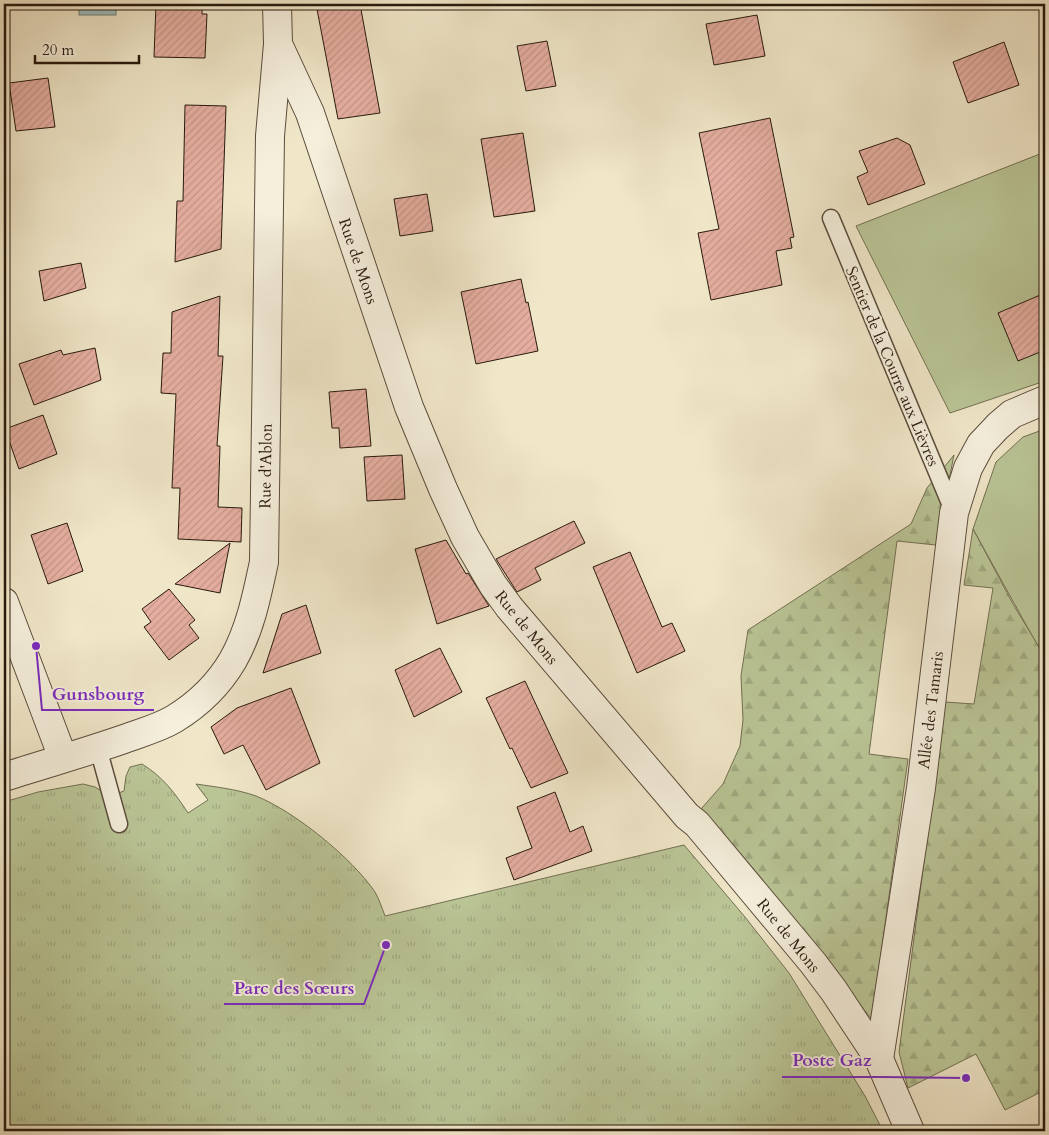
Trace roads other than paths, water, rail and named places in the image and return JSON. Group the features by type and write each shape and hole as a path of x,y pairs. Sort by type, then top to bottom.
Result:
{"street":[{"name":"Rue d'Ablon","path":"4,777 98,748 173,720 196,703 214,685 232,660 249,624 264,562 270,136 278,44 277,4"},
{"name":"Rue de Mons","path":"278,44 310,113 409,407 443,489 462,529 493,585 593,708 687,816 697,824 814,963 879,1059 910,1131"},
{"name":"Allée des Tamaris","path":"879,1059 921,788 954,513 968,468 981,444 1012,414 1045,400"},
{"path":"4,602 63,758"}],"lane":[{"name":"Sentier de la Courre aux Lièvres","path":"831,218 954,513"},
{"path":"98,748 119,824"}],"water":[{"path":"79,4 116,4 116,15 79,15"}],"place":[{"name":"Gunsbourg","path":"36,646"},
{"name":"Parc des Sœurs","path":"386,945"},
{"name":"Poste Gaz","path":"966,1078"}]}
